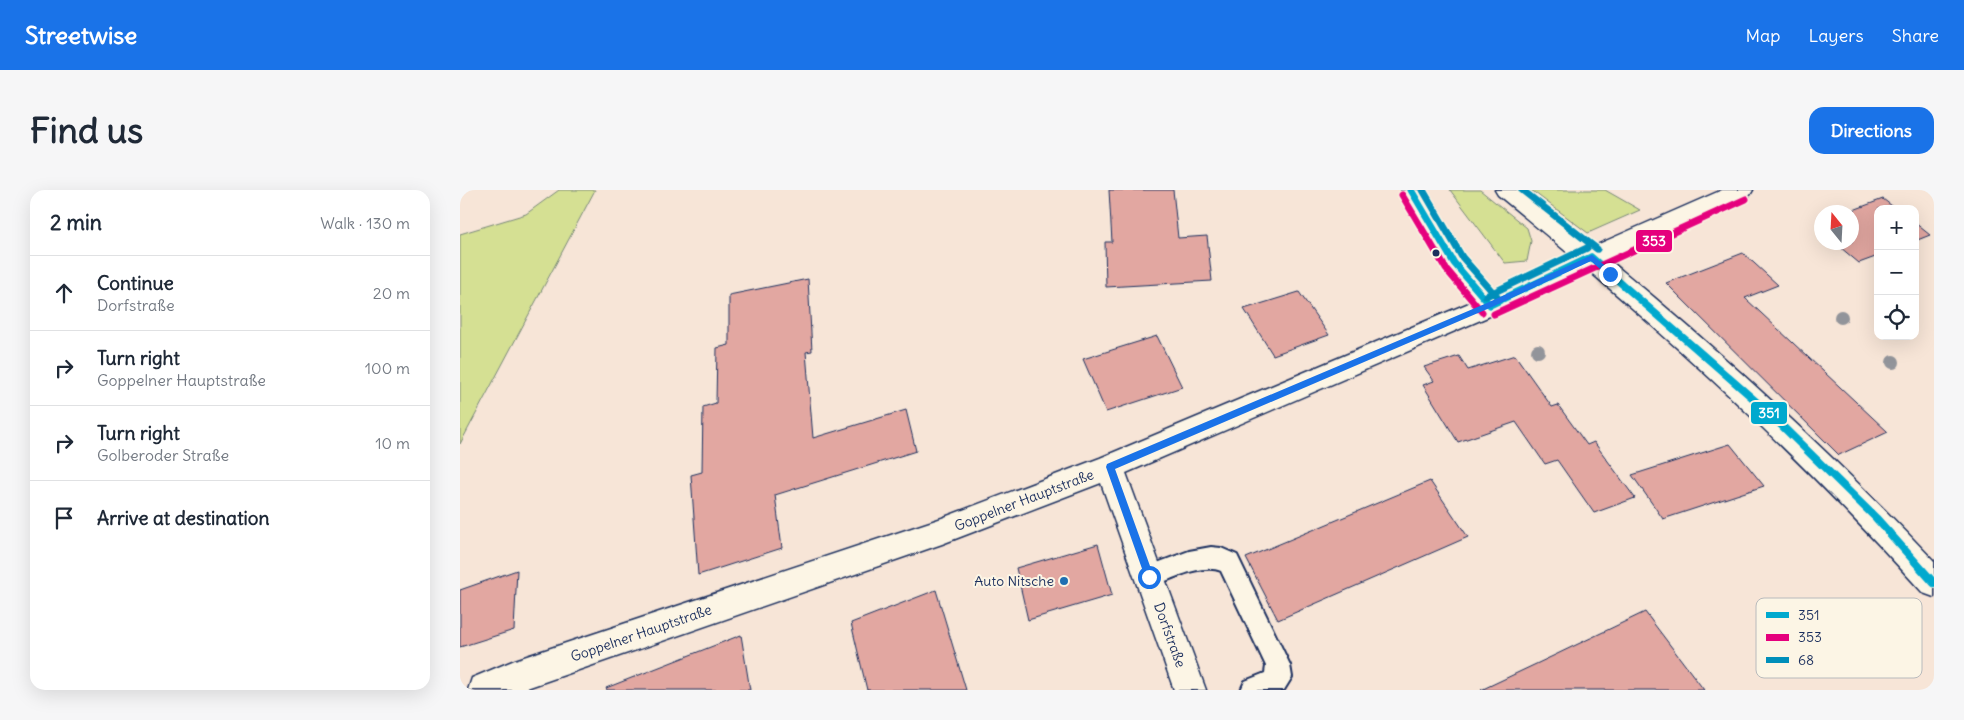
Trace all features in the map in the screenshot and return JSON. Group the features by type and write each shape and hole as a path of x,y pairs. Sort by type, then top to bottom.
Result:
{"street":[{"path":"1506,190 1592,257 1761,405 1876,518 1934,582"},
{"name":"Goppelner Hauptstraße","path":"484,690 515,676 942,531 1110,467 1490,305 1742,190"},
{"name":"Dorfstraße","path":"1110,467 1190,690"}],"lane":[{"path":"1411,190 1454,262 1490,305"},
{"path":"1149,577 1202,558 1219,558 1228,563 1280,672 1279,677 1273,682 1254,690"}],"green space":[{"path":"559,190 595,190 460,444 460,234 526,214"},
{"path":"1450,190 1480,190 1527,228 1531,241 1527,261 1505,263"},
{"path":"1531,190 1605,190 1640,210 1588,233"}],"building":[{"path":"1109,190 1173,190 1178,238 1207,236 1212,281 1106,287 1105,242 1112,242"},
{"path":"1883,199 1891,205 1874,205 1874,257 1859,263 1844,250 1859,250 1859,208"},
{"path":"1919,226 1930,235 1919,239"},
{"path":"1743,253 1778,285 1745,298 1888,432 1839,455 1666,283"},
{"path":"808,279 812,351 806,352 813,438 906,410 916,451 775,495 782,548 698,575 691,475 702,472 703,407 716,403 717,348 729,345 729,295"},
{"path":"1299,292 1329,335 1273,355 1244,309"},
{"path":"1157,336 1182,387 1106,412 1083,359"},
{"path":"1515,355 1552,407 1558,405 1587,445 1594,442 1635,498 1594,513 1557,460 1545,464 1516,422 1458,442 1423,385 1434,381 1424,367 1459,356 1468,370"},
{"path":"1730,444 1764,486 1663,519 1632,475"},
{"path":"1430,481 1468,537 1278,620 1246,558"},
{"name":"Auto Nitsche","path":"1098,544 1112,595 1028,620 1016,568"},
{"path":"517,570 514,630 460,647 460,590"},
{"path":"936,590 966,690 867,690 851,623"},
{"path":"1645,612 1704,690 1481,690 1553,656"},
{"path":"741,635 750,690 607,690 606,688"}],"transit line":[{"name":"351","path":"1411,190 1454,263 1490,305"},
{"name":"68","path":"1423,190 1462,257 1498,298"},
{"name":"68","path":"1522,190 1597,249"},
{"name":"353","path":"1402,195 1446,269 1482,312"},
{"name":"353","path":"1494,314 1746,199"},
{"name":"68","path":"1486,296 1587,248"},
{"name":"351","path":"1591,257 1761,405 1876,518 1934,583"},
{"name":"351","path":"1490,305 1591,257"}],"place":[{"name":"Auto Nitsche","path":"1064,581"}],"route":[{"path":"1149,577 1110,467 1490,305 1592,257 1610,274"}]}
